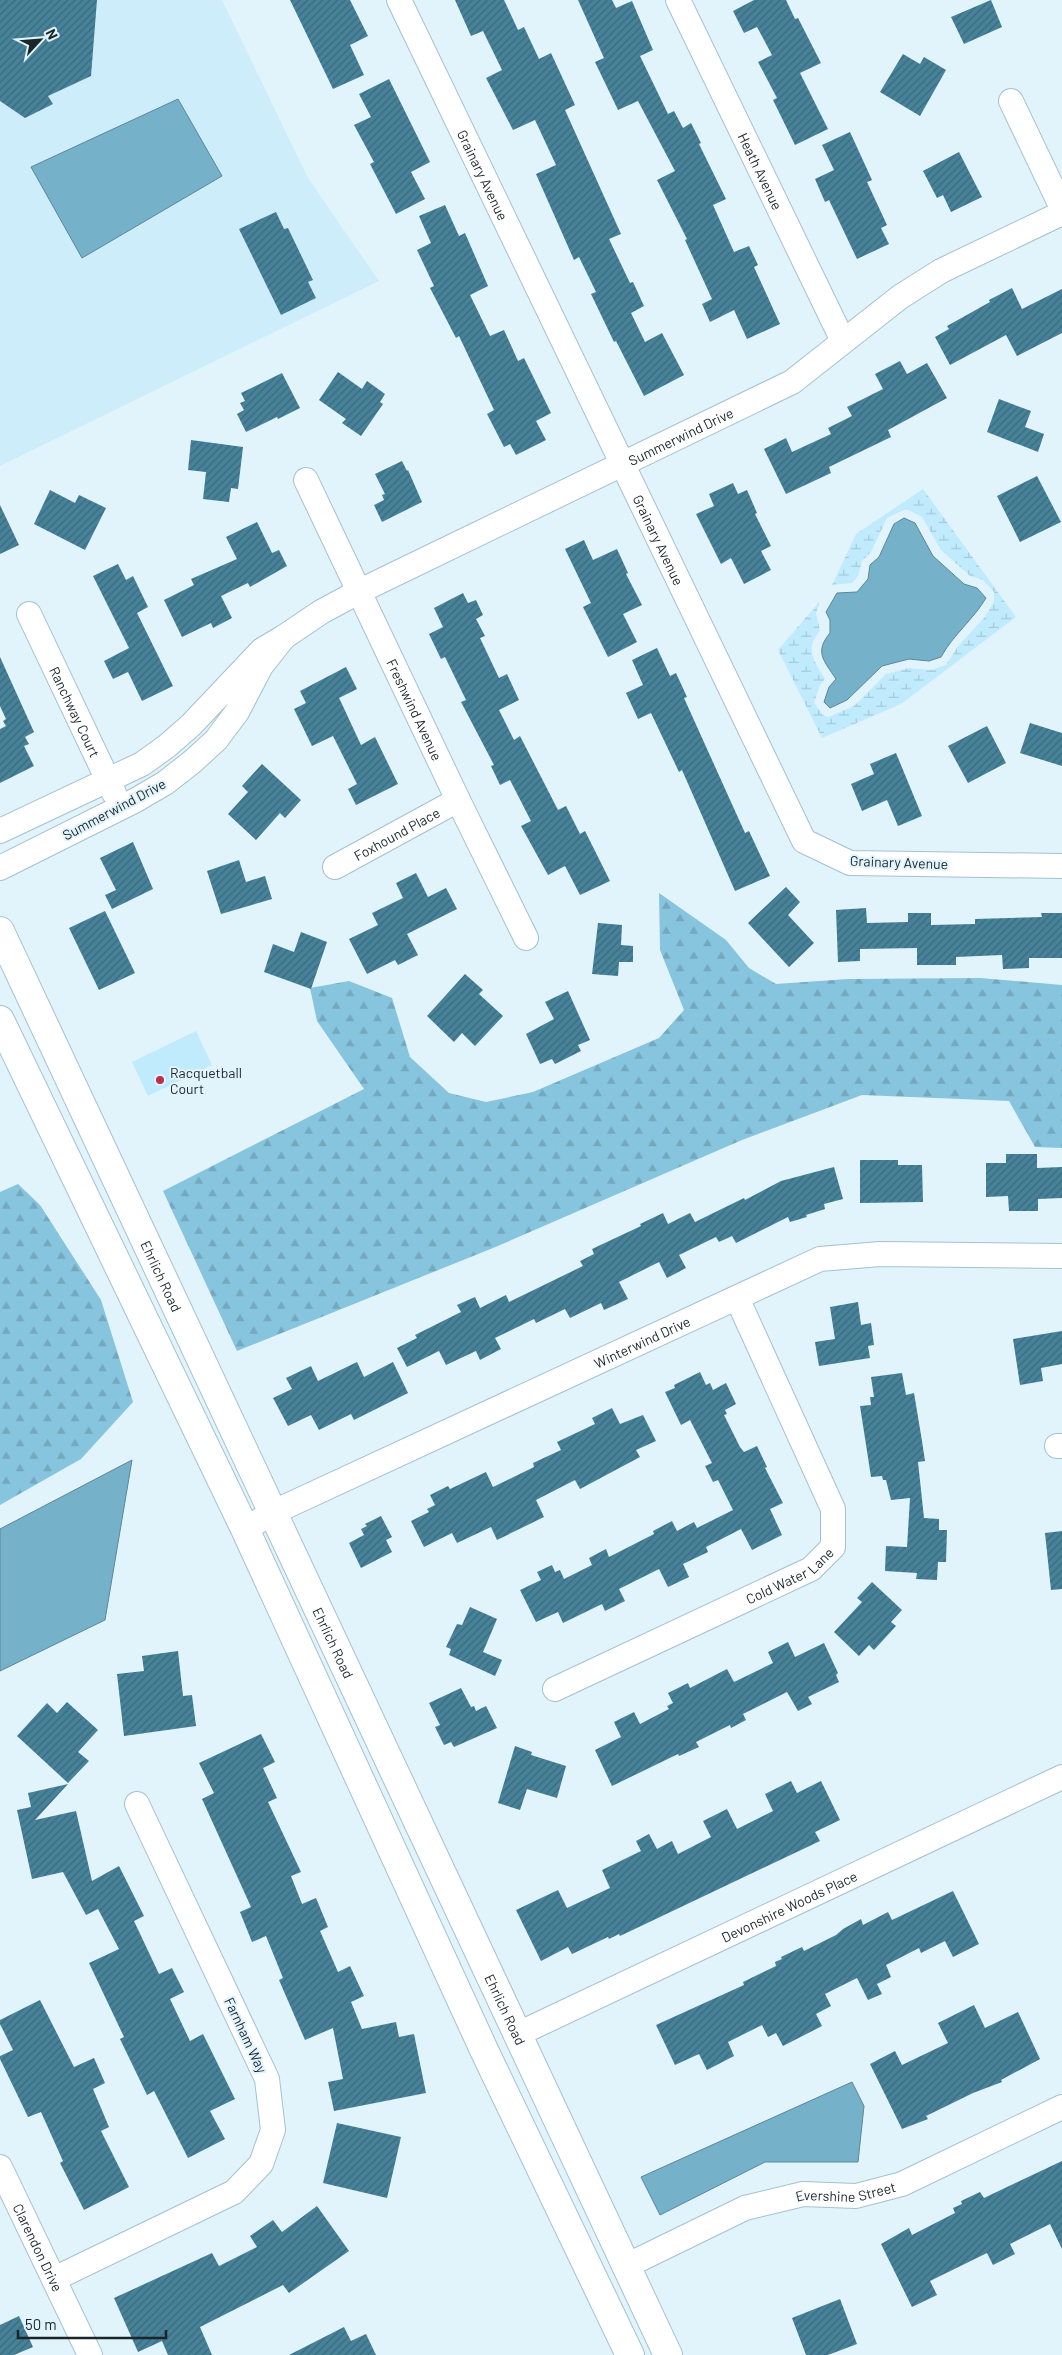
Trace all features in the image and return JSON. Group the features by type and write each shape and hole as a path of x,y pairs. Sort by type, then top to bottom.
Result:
{"main road":[{"name":"Ehrlich Road","path":"0,932 274,1512 516,2035 668,2355"},
{"path":"0,1020 244,1529 545,2178 630,2355"},
{"path":"545,2178 564,2190 589,2221 653,2355"}],"street":[{"name":"Grainary Avenue","path":"399,0 804,841 850,863 1062,866"},
{"name":"Heath Avenue","path":"678,0 843,341"},
{"path":"1011,100 1062,208"},
{"name":"Summerwind Drive","path":"0,831 142,764 167,746 208,708 262,650 322,612 360,591 792,382 900,297 941,271 1062,213"},
{"name":"Freshwind Avenue","path":"306,480 458,800 526,938"},
{"name":"Ranchway Court","path":"29,614 121,808"},
{"name":"Summerwind Drive","path":"0,868 121,808 165,783 192,762 216,740 237,712 261,666 284,637"},
{"name":"Foxhound Place","path":"335,867 458,800"},
{"name":"Winterwind Drive","path":"244,1529 274,1512 820,1259 880,1254 1062,1256"},
{"name":"Cold Water Lane","path":"555,1689 811,1569 832,1547 833,1509 737,1298"},
{"name":"Devonshire Woods Place","path":"516,2035 1062,1777"},
{"name":"Farnham Way","path":"54,2279 234,2192 261,2164 273,2130 268,2079 138,1804"},
{"name":"Evershine Street","path":"626,2266 745,2208 803,2194 856,2196 902,2184 1062,2107"},
{"name":"Clarendon Drive","path":"0,2167 90,2355"}],"shaded area":[{"path":"0,0 222,0 308,178 379,281 0,466"},
{"path":"178,99 222,176 82,258 31,167"},
{"path":"904,518 915,523 933,556 964,584 977,588 986,598 941,657 929,661 909,659 882,666 847,700 830,708 824,702 829,687 836,679 822,656 822,646 830,633 830,620 826,612 837,593 857,592 868,579 870,565 879,557 894,524"},
{"path":"132,1460 105,1620 0,1671 0,1529"},
{"path":"852,2082 864,2106 858,2162 765,2162 660,2215 641,2177"}],"green space":[{"path":"923,489 1016,617 901,704 822,738 778,650 820,601 816,613 820,631 812,644 812,655 825,679 820,685 814,703 823,715 828,717 854,706 886,674 909,668 931,670 946,665 958,646 984,618 994,602 994,592 983,580 970,576 941,550 922,517 906,509 887,518 871,552 862,561 858,576 852,583 832,585 856,534"},
{"path":"659,893 726,940 749,968 776,984 848,979 980,978 1062,985 1062,1148 1035,1147 1009,1101 862,1095 742,1140 493,1248 237,1351 163,1191 364,1089 317,1021 310,988 349,981 392,998 410,1057 449,1093 486,1102 533,1092 659,1038 684,1010 660,950"},
{"path":"196,1031 212,1065 148,1096 132,1062"},
{"path":"18,1184 40,1205 101,1300 133,1402 81,1459 0,1505 0,1192"}],"building":[{"path":"0,0 97,0 91,76 48,96 53,104 25,118 0,101"},
{"path":"290,0 350,0 368,36 350,45 364,75 333,89"},
{"path":"455,0 504,0 518,30 524,27 539,59 551,53 575,105 565,110 621,234 609,239 630,283 633,282 644,306 631,313 645,342 662,333 684,375 644,396 616,341 614,342 591,294 596,292 579,257 574,260 536,174 556,165 535,120 513,130 486,78 502,70 483,31 471,36"},
{"path":"578,0 612,0 616,8 632,1 653,50 640,56 668,114 674,111 683,128 691,123 701,143 699,144 726,199 713,205 734,252 749,246 758,265 754,267 780,324 747,339 734,310 710,322 702,304 712,299 685,240 687,239 657,180 675,171 638,101 618,110 595,62 604,58"},
{"path":"754,0 786,0 795,19 798,18 821,63 800,73 828,129 795,145 773,100 777,98 758,62 772,55 757,27 744,33 733,11"},
{"path":"991,0 1002,27 964,44 951,17"},
{"path":"903,54 920,64 924,57 946,70 920,116 880,92"},
{"path":"389,79 430,162 411,172 425,199 396,214 370,164 374,162 354,125 371,117 359,94"},
{"path":"850,132 872,180 867,182 887,225 881,228 889,244 857,259 829,200 825,202 815,179 834,170 822,145"},
{"path":"959,152 982,197 951,212 943,195 937,198 923,171"},
{"path":"445,205 459,236 465,233 488,286 470,295 490,336 504,330 518,361 524,358 551,413 536,421 546,440 516,455 510,444 504,447 487,414 494,410 459,336 456,338 430,288 434,286 417,250 431,243 419,216"},
{"path":"276,212 284,229 288,228 313,280 308,282 316,298 281,315 239,229"},
{"path":"1012,288 1022,309 1062,289 1062,333 1017,356 1006,335 950,365 935,337 949,329 947,326"},
{"path":"900,361 907,374 927,363 947,398 888,430 891,437 829,467 831,473 786,494 764,449 786,438 792,452 831,434 828,428 852,416 847,407 883,389 875,374"},
{"path":"338,372 362,389 367,381 385,394 380,402 383,404 361,436 342,423 346,419 319,400"},
{"path":"282,373 300,408 246,432 237,414 244,410 240,403 245,401 241,393"},
{"path":"999,399 1031,411 1025,427 1044,434 1038,452 987,432"},
{"path":"191,440 243,447 238,489 231,488 229,502 203,499 206,472 188,470"},
{"path":"402,461 422,502 382,522 374,505 384,500 382,495 385,494 375,474"},
{"path":"1037,476 1061,522 1020,542 997,496"},
{"path":"733,483 738,494 747,490 757,513 755,514 771,546 761,551 771,570 744,584 731,558 721,564 696,514 714,506 709,494"},
{"path":"50,490 75,503 79,495 106,508 85,550 34,524"},
{"path":"0,505 19,545 0,554"},
{"path":"257,522 272,553 279,550 287,566 250,587 248,583 221,596 232,618 213,628 211,623 182,637 164,600 194,585 191,579 237,559 226,537"},
{"path":"584,540 593,560 617,549 628,573 626,574 642,605 623,614 637,642 608,657 583,607 591,603 565,549"},
{"path":"118,564 126,580 133,576 148,607 137,613 173,686 142,701 128,672 113,679 104,661 129,648 93,576"},
{"path":"463,593 468,603 476,600 483,615 476,619 485,636 480,638 499,678 507,674 519,700 499,710 514,740 520,736 558,810 566,806 580,834 585,831 610,881 580,895 565,866 548,875 521,826 531,821 510,780 500,785 491,766 494,765 461,702 466,700 445,657 441,659 429,634 443,627 434,608"},
{"path":"657,648 670,676 676,673 687,697 684,698 745,833 749,831 770,876 735,891 682,770 679,772 651,713 638,719 626,693 643,685 632,660"},
{"path":"0,657 34,732 25,737 29,744 24,746 34,766 0,783 0,729 6,726 3,721 6,719 0,706"},
{"path":"346,667 357,689 339,698 361,745 375,737 398,784 356,805 348,789 357,784 333,736 312,746 294,709 306,703 300,691"},
{"path":"1030,723 1062,733 1062,766 1020,753"},
{"path":"987,726 1006,763 968,783 948,746"},
{"path":"896,753 922,816 898,826 887,800 862,811 851,784 874,774 870,764"},
{"path":"262,764 301,800 285,818 280,813 256,840 228,814 248,792 242,786"},
{"path":"133,842 153,889 112,909 105,895 116,890 100,858"},
{"path":"239,860 246,882 265,876 272,899 221,914 207,871"},
{"path":"416,873 428,897 446,888 457,909 407,934 418,955 398,965 395,960 367,974 349,939 378,925 372,913 403,898 396,883"},
{"path":"786,887 800,902 788,915 814,943 789,967 748,923"},
{"path":"866,908 867,923 908,922 908,913 931,913 931,925 975,924 975,919 1042,917 1041,913 1062,913 1062,958 1029,958 1029,968 1003,969 1002,955 956,957 956,965 917,965 917,948 860,949 860,961 838,962 836,910"},
{"path":"105,911 135,973 99,990 69,928"},
{"path":"598,923 622,925 621,945 633,946 633,962 619,962 618,976 592,974"},
{"path":"301,932 327,942 311,989 264,972 273,944 294,952"},
{"path":"465,974 483,990 479,994 503,1016 475,1046 462,1033 454,1042 427,1016"},
{"path":"568,991 590,1040 578,1045 581,1051 555,1064 552,1059 540,1064 526,1034 554,1019 545,1002"},
{"path":"1006,1154 1037,1154 1037,1168 1062,1167 1062,1198 1038,1199 1038,1211 1009,1211 1008,1196 986,1197 986,1163 1006,1163"},
{"path":"860,1160 898,1160 898,1165 922,1165 923,1202 860,1203"},
{"path":"834,1167 843,1199 824,1204 825,1209 806,1215 807,1217 790,1222 788,1217 736,1243 732,1236 719,1242 716,1237 679,1255 686,1268 667,1278 659,1262 619,1282 628,1299 604,1310 601,1303 570,1318 565,1309 536,1323 534,1319 495,1338 501,1349 480,1360 476,1351 446,1365 439,1351 407,1367 397,1348 417,1338 415,1335 461,1312 457,1305 475,1297 480,1308 506,1295 509,1302 583,1266 580,1261 594,1254 592,1249 641,1226 640,1224 663,1213 668,1224 690,1213 695,1222 744,1198 745,1200 781,1181"},
{"path":"858,1302 861,1325 871,1323 874,1345 868,1346 870,1358 819,1366 815,1342 835,1339 830,1307"},
{"path":"1062,1331 1062,1364 1041,1368 1043,1381 1020,1385 1013,1339"},
{"path":"357,1362 364,1377 393,1362 408,1393 354,1420 351,1414 319,1430 311,1415 288,1426 273,1398 292,1389 286,1378 311,1366 318,1381"},
{"path":"700,1372 706,1385 710,1383 713,1390 726,1383 736,1404 725,1410 727,1414 724,1415 744,1452 757,1446 767,1467 765,1468 783,1503 770,1509 782,1535 752,1550 741,1529 706,1547 708,1552 683,1564 689,1577 668,1587 659,1569 619,1589 625,1601 605,1611 602,1604 563,1623 558,1612 536,1622 520,1590 541,1580 537,1572 552,1565 555,1572 560,1570 564,1579 592,1565 589,1558 606,1549 609,1557 654,1534 653,1531 672,1521 677,1531 694,1522 697,1528 733,1510 718,1480 713,1482 705,1466 712,1463 690,1420 681,1425 665,1392 675,1388 674,1385"},
{"path":"902,1373 906,1395 914,1393 922,1441 925,1461 918,1462 924,1518 939,1519 939,1530 947,1530 946,1562 938,1562 937,1580 916,1579 917,1573 885,1571 886,1546 907,1547 910,1498 891,1500 886,1480 883,1480 882,1476 871,1477 860,1406 871,1405 870,1397 874,1397 871,1377"},
{"path":"612,1408 620,1424 643,1415 656,1441 636,1450 640,1457 580,1489 575,1480 536,1500 544,1517 497,1540 491,1527 457,1543 452,1533 424,1547 411,1521 429,1512 427,1509 435,1505 430,1495 448,1486 450,1489 486,1472 493,1487 534,1467 533,1463 561,1450 557,1442 595,1424 592,1418"},
{"path":"381,1516 392,1537 386,1540 392,1552 361,1568 349,1543 364,1535 361,1529 367,1526 365,1524"},
{"path":"1062,1531 1062,1589 1051,1590 1045,1533"},
{"path":"872,1582 902,1610 891,1622 896,1626 874,1650 869,1645 859,1656 834,1632 862,1602 857,1598"},
{"path":"470,1607 497,1619 483,1652 502,1660 495,1676 449,1655 451,1649 446,1647 457,1624 462,1625"},
{"path":"788,1642 795,1657 824,1643 838,1673 836,1675 839,1682 808,1697 812,1704 798,1711 787,1692 743,1714 746,1720 731,1728 730,1725 696,1742 699,1747 679,1756 678,1754 612,1786 595,1750 621,1737 614,1722 634,1712 640,1724 669,1709 667,1706 673,1703 668,1693 688,1683 690,1688 727,1669 734,1682 773,1663 768,1652"},
{"path":"178,1651 183,1696 192,1695 196,1726 124,1736 117,1674 144,1671 142,1656"},
{"path":"461,1688 471,1707 474,1706 476,1711 486,1706 497,1728 454,1747 451,1742 444,1745 435,1727 440,1725 429,1703"},
{"path":"67,1702 98,1730 78,1752 89,1761 68,1783 17,1736 47,1703 57,1713"},
{"path":"261,1734 275,1762 263,1768 277,1798 268,1802 301,1872 291,1876 302,1904 316,1898 328,1927 320,1931 338,1972 350,1966 364,1996 351,2002 362,2029 396,2022 399,2037 414,2034 426,2093 334,2111 328,2082 343,2079 333,2028 305,2040 279,1980 283,1978 266,1936 252,1942 240,1912 251,1907 202,1799 214,1793 199,1763"},
{"path":"515,1746 532,1752 531,1755 566,1766 557,1798 527,1789 520,1810 498,1803"},
{"path":"791,1781 797,1793 821,1781 840,1820 815,1832 820,1841 620,1936 619,1934 609,1939 608,1937 572,1954 568,1947 541,1961 516,1910 558,1890 567,1908 610,1888 602,1870 641,1851 636,1841 649,1834 657,1849 672,1841 678,1854 711,1837 703,1821 727,1809 737,1829 773,1811 765,1794"},
{"path":"68,1784 35,1820 76,1811 92,1881 119,1866 144,1916 134,1921 159,1974 172,1968 184,1992 170,1999 190,2041 203,2034 235,2099 210,2111 225,2139 188,2158 154,2091 147,2095 120,2039 124,2037 89,1963 119,1949 98,1909 86,1915 63,1872 32,1879 17,1810 31,1807 28,1793"},
{"path":"953,1891 979,1944 953,1957 945,1941 921,1953 919,1948 886,1965 891,1977 877,1984 882,1994 868,2000 857,1978 825,1994 831,2006 816,2014 822,2026 783,2046 776,2033 768,2037 762,2025 728,2042 734,2056 707,2070 699,2054 675,2065 656,2025 744,1985 743,1982 776,1966 775,1962 782,1959 781,1957 802,1947 804,1951 836,1935 861,1919 863,1925 888,1912 892,1920"},
{"path":"40,2000 74,2067 94,2058 105,2083 93,2089 109,2127 101,2131 129,2187 84,2210 60,2163 63,2161 41,2112 28,2117 0,2059 0,2056 13,2050 0,2024 0,2020"},
{"path":"974,2005 985,2028 1018,2012 1040,2059 1001,2080 1002,2082 973,2093 926,2116 928,2119 902,2129 870,2064 895,2051 902,2065 948,2043 938,2023"},
{"path":"337,2123 401,2137 387,2198 323,2183"},
{"path":"1062,2161 1062,2249 1050,2224 1010,2244 1015,2254 993,2265 987,2253 930,2281 937,2295 912,2307 881,2244 909,2228 912,2235 955,2213 953,2208 962,2204 961,2201 980,2192 984,2198"},
{"path":"317,2206 349,2251 289,2293 283,2285 200,2327 212,2355 168,2355 162,2341 138,2352 114,2298 212,2253 219,2266 257,2247 250,2236 273,2220 282,2232"},
{"path":"840,2299 857,2344 828,2355 806,2355 792,2318"},
{"path":"19,2316 33,2347 14,2355 0,2355 0,2325"},
{"path":"344,2327 351,2341 366,2334 376,2355 289,2355"}],"place":[{"name":"Racquetball Court","path":"160,1080"}]}
